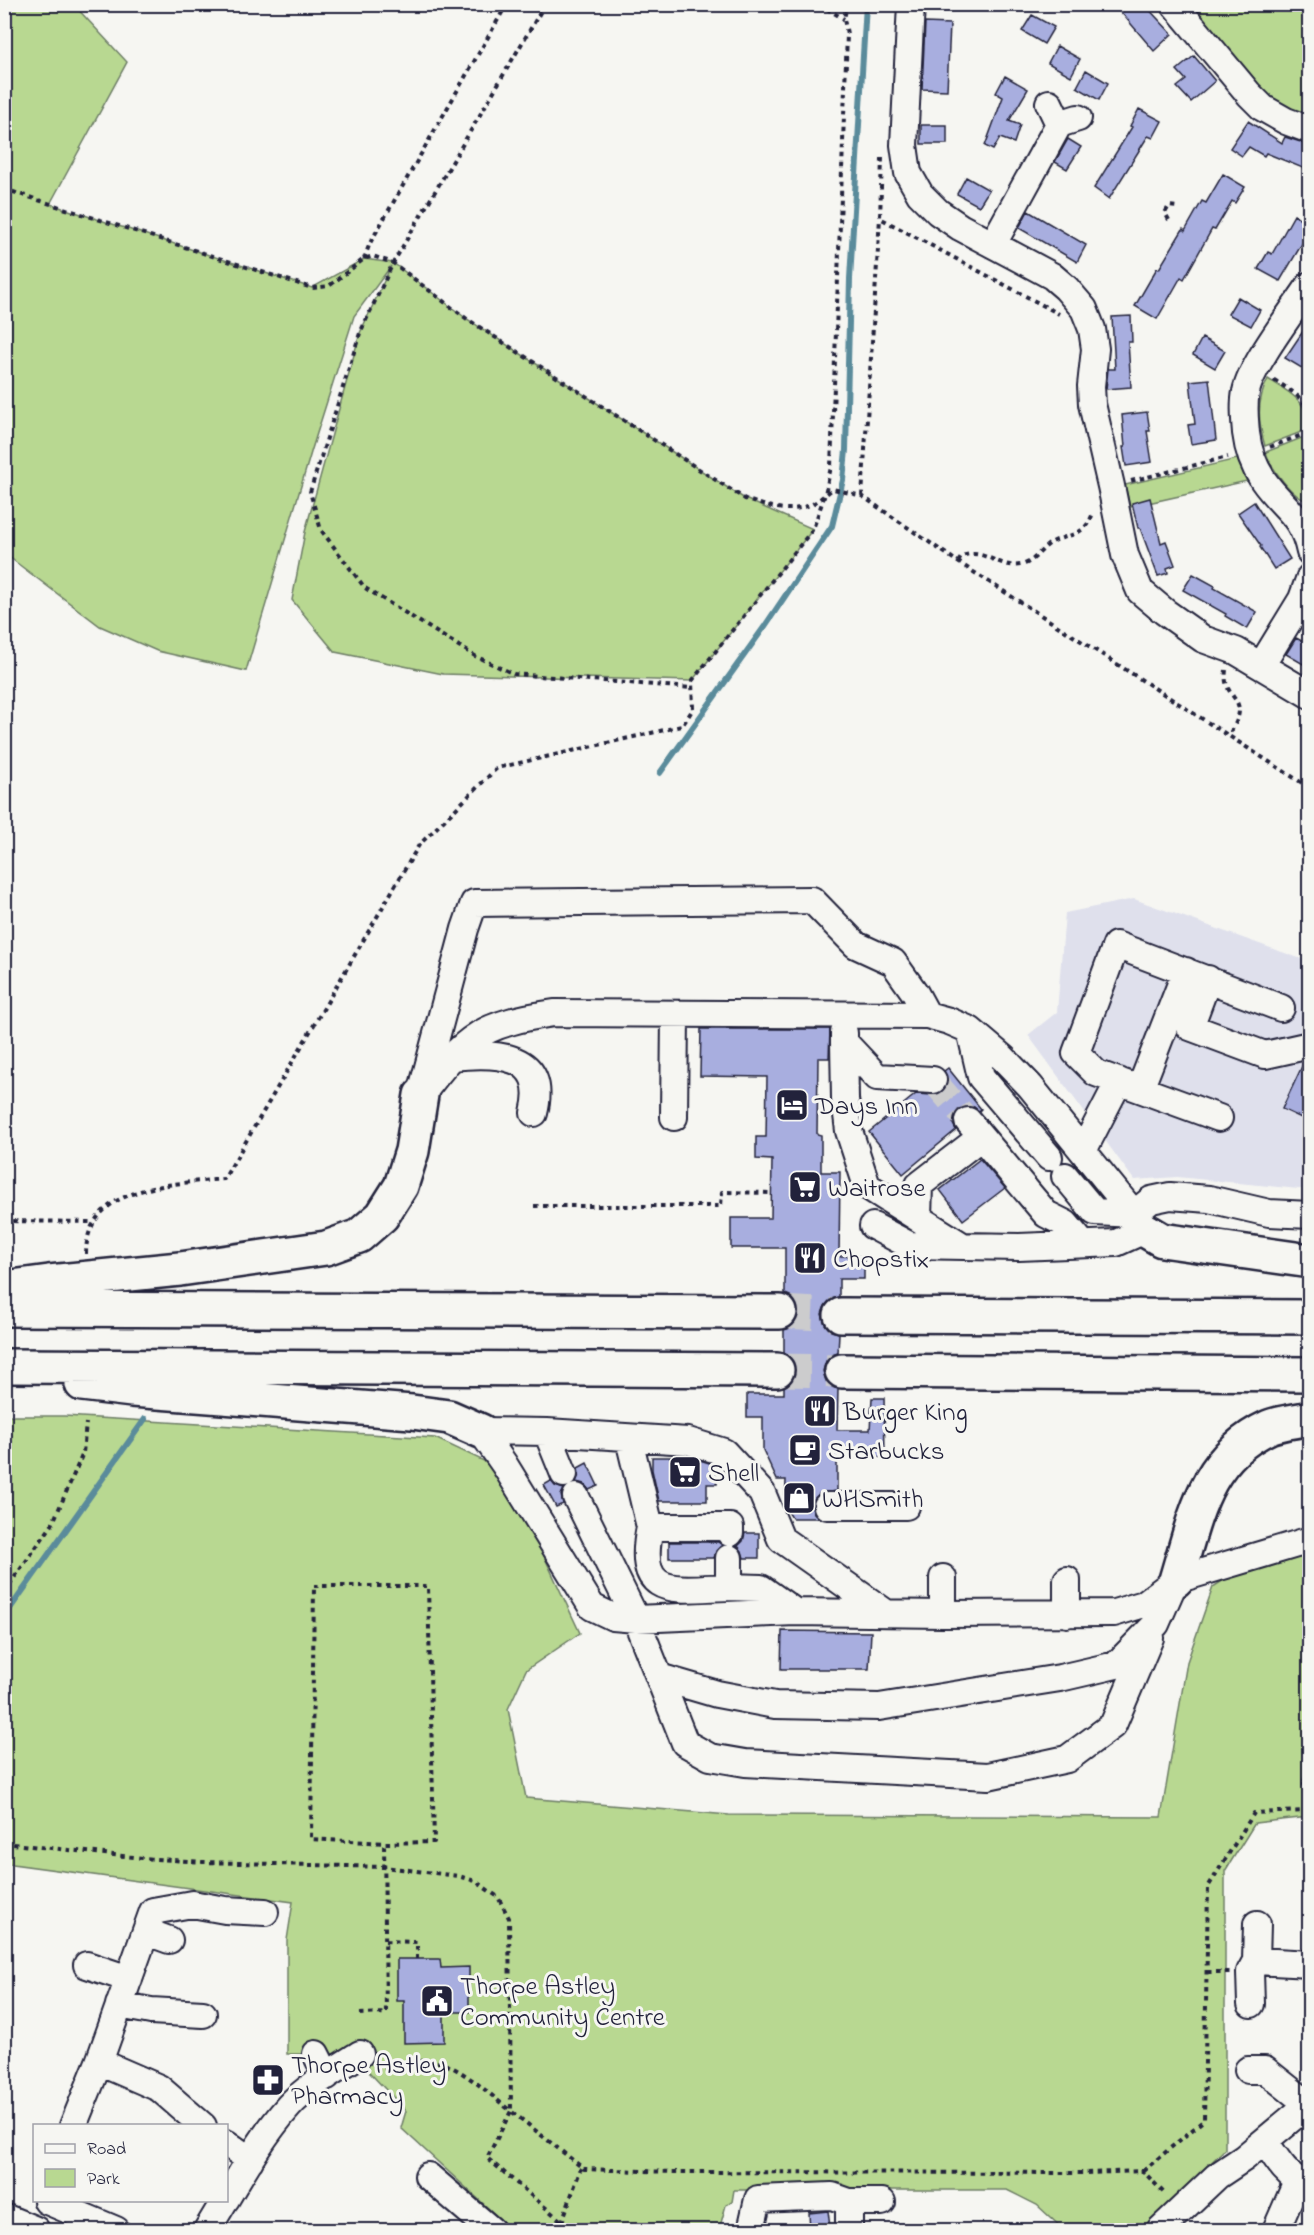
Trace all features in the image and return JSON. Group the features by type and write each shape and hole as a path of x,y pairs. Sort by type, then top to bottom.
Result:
{"highway":[{"path":"4,1288 192,1268 326,1248 359,1236 382,1216 401,1186 412,1152 421,1095"},
{"path":"1139,1222 1162,1240 1310,1261"},
{"path":"4,1309 780,1312"},
{"path":"841,1314 1310,1317"},
{"path":"4,1366 777,1370"},
{"path":"842,1371 1310,1374"},
{"path":"4,1375 132,1390 412,1412 449,1417 481,1431"},
{"path":"1176,1580 1201,1500 1216,1470 1240,1443 1271,1426 1310,1418"}],"street":[{"path":"911,4 904,145 908,173 920,194 938,212 960,227 1052,276 1084,309 1092,329 1095,349 1091,386 1092,404 1125,555 1140,591 1203,639 1236,651 1310,695"},
{"path":"1174,4 1263,108 1286,121 1310,130"},
{"path":"993,244 1062,115"},
{"path":"1310,285 1256,368 1246,390 1244,414 1249,452 1263,480 1304,519 1310,552"},
{"path":"1261,666 1302,598 1310,576"},
{"path":"421,1095 474,903 812,900 856,945 893,962 927,1015"},
{"path":"1219,1118 1096,1073 1076,1053 1116,945 1281,1008"},
{"path":"1197,975 1190,1027 1264,1055 1310,1045"},
{"path":"1083,1151 1130,1085 1197,975"},
{"path":"421,1095 452,1057 473,1038 498,1026 526,1017 554,1013 927,1015 950,1021 970,1030 1003,1058 1030,1086 1139,1222"},
{"path":"674,1117 675,1014"},
{"path":"844,1015 845,1099 849,1131 867,1186 961,1245"},
{"path":"970,1030 981,1077 1048,1157"},
{"path":"844,1042 877,1077 933,1080"},
{"path":"452,1057 478,1054 518,1060 536,1082 538,1097 534,1113"},
{"path":"918,1218 919,1185 974,1129 1046,1214 1066,1224 1082,1243"},
{"path":"1065,1176 1095,1212 1139,1222"},
{"path":"873,1226 909,1245 1019,1247 1116,1243 1139,1222 1151,1200 1170,1196 1209,1199 1269,1213 1310,1215"},
{"path":"481,1431 547,1432 688,1441 724,1452 762,1493 781,1539 886,1613"},
{"path":"481,1431 504,1464 592,1607 613,1617 636,1619 795,1612 1114,1613 1144,1604 1176,1580 1310,1540"},
{"path":"547,1432 564,1474"},
{"path":"629,1439 650,1527 645,1548 647,1570 657,1583 676,1588 761,1587 795,1612"},
{"path":"576,1497 636,1619 685,1743 710,1757 745,1763 988,1776 1067,1759 1113,1725 1176,1580"},
{"path":"827,1506 906,1506"},
{"path":"650,1527 730,1527 729,1587"},
{"path":"943,1578 943,1614"},
{"path":"1067,1580 1067,1614"},
{"path":"658,1677 717,1694 775,1706 879,1707 1060,1678 1116,1665 1156,1624"},
{"path":"74,2124 129,1979 156,1928 169,1910 192,1904 225,1910 265,1912"},
{"path":"1251,2004 1236,1969 1257,1924"},
{"path":"1236,1969 1310,1964"},
{"path":"87,1965 129,1979"},
{"path":"119,2005 151,2011 203,2014"},
{"path":"228,2197 250,2160 321,2065 360,2054"},
{"path":"99,2062 159,2088 201,2124"},
{"path":"1160,2230 1217,2176 1265,2141 1309,2104 1265,2070 1248,2070"},
{"path":"1265,2141 1283,2168 1303,2184 1276,2230"},
{"path":"228,2144 250,2160"},
{"path":"436,2193 491,2230"},
{"path":"751,2230 758,2199 832,2196 849,2202 882,2202"},
{"path":"4,2217 36,2230 47,2202"},
{"path":"49,2202 116,2230"},
{"path":"207,2230 225,2202"},
{"path":"849,2202 849,2230"}],"path":[{"path":"364,259 370,243 507,4"},
{"path":"545,4 393,262 360,333 310,492 321,530 365,588 474,656 514,674 692,688"},
{"path":"819,4 844,19"},
{"path":"86,1259 86,1239 93,1222 108,1205 127,1195 162,1185 224,1179 419,845 497,768 682,726 693,709 692,681 813,529 831,467 843,174 847,34 844,19 847,4"},
{"path":"4,189 312,288 329,286 364,259 373,256 393,262 467,319 745,499 769,508 795,509 811,505 833,489 862,496 958,562 1310,788"},
{"path":"1169,220 1165,213 1169,206 1178,207"},
{"path":"862,496 880,218"},
{"path":"1256,368 1300,397 1306,403 1310,413"},
{"path":"958,562 962,556 976,552 1011,565 1026,564 1041,554 1050,544 1079,532 1087,525 1092,517 1096,498 1100,492 1111,486 1249,452 1310,432"},
{"path":"1228,736 1239,718 1240,711 1225,680 1228,662 1236,651"},
{"path":"534,1206 721,1206 722,1192 771,1193"},
{"path":"4,1221 93,1222"},
{"path":"4,1592 52,1525 84,1453 86,1423"},
{"path":"315,1586 428,1586 434,1842 384,1843 311,1839 315,1586"},
{"path":"1310,1760 1306,1811 1310,1822"},
{"path":"360,2054 376,2070 422,2061 437,2061 452,2066 581,2168 672,2172 1086,2173 1143,2171 1204,2120 1236,1969 1208,1887 1254,1813 1306,1811"},
{"path":"4,1843 203,1862 384,1867 459,1876 475,1881 498,1897 509,1918 511,2111 487,2158 572,2230"},
{"path":"360,2014 386,2013 384,1843"},
{"path":"385,1941 417,1942 417,1959"},
{"path":"562,2222 581,2168"},
{"path":"1143,2171 1180,2210"}],"shaded area":[{"path":"1134,899 1310,962 1309,1190 1177,1177 1134,1180 1028,1035 1057,1012 1065,913"}],"green space":[{"path":"4,5 74,5 127,62 50,204 312,288 364,259 393,263 467,319 745,499 813,529 692,681 443,674 335,652 292,600 305,532 360,333 391,266 354,316 246,671 157,651 100,626 5,554"},
{"path":"1184,5 1309,5 1309,120 1276,105"},
{"path":"1268,379 1290,393 1302,405 1306,412 1309,429 1265,446 1259,412 1261,396"},
{"path":"1309,435 1310,501 1303,499 1290,489 1277,474 1266,452"},
{"path":"1237,459 1247,481 1130,507 1125,485"},
{"path":"5,1416 64,1416 435,1438 484,1461 514,1492 580,1633 526,1670 508,1709 526,1798 729,1815 1161,1817 1187,1662 1213,1587 1272,1549 1309,1540 1309,1817 1255,1823 1225,1871 1225,2149 1142,2230 1064,2230 1037,2205 1007,2190 734,2190 732,2202 726,2205 719,2230 512,2230 401,2128 406,2111 352,2054 287,2054 287,1940 293,1902 5,1863"}],"building":[{"path":"1114,4 1144,4 1172,34 1154,51"},
{"path":"1032,15 1054,27 1044,44 1022,31"},
{"path":"925,23 950,24 947,90 922,89"},
{"path":"1057,46 1080,59 1071,76 1048,63"},
{"path":"1194,56 1215,81 1191,102 1177,87 1186,80 1177,70"},
{"path":"1086,70 1108,83 1099,100 1077,87"},
{"path":"1005,76 1028,89 1009,121 1020,125 1014,143 1000,138 993,150 985,146 1003,97 996,93"},
{"path":"1139,109 1162,121 1153,138 1148,136 1109,199 1094,188 1132,127 1130,126"},
{"path":"1248,121 1282,143 1285,137 1310,145 1308,160 1310,171 1266,153 1264,156 1249,147 1242,156 1230,148"},
{"path":"921,125 947,125 947,144 921,144"},
{"path":"1068,139 1081,147 1067,169 1055,162"},
{"path":"1223,174 1245,187 1235,203 1232,201 1215,230 1212,229 1184,279 1181,277 1157,319 1135,306 1183,229 1185,231 1202,201 1206,203"},
{"path":"966,177 989,190 979,206 957,194"},
{"path":"1028,211 1086,245 1077,262 1019,228"},
{"path":"1294,215 1310,224 1310,245 1303,242 1280,281 1258,269 1268,252 1272,254"},
{"path":"1238,297 1260,310 1251,326 1228,314"},
{"path":"1131,316 1132,342 1128,342 1131,387 1106,389 1108,369 1115,369 1112,317"},
{"path":"1310,321 1310,373 1285,358"},
{"path":"1202,338 1225,351 1215,368 1193,355"},
{"path":"1209,379 1216,440 1191,444 1188,425 1195,424 1190,381"},
{"path":"1147,412 1150,431 1147,431 1152,462 1126,466 1122,415"},
{"path":"1150,498 1161,543 1166,541 1175,565 1167,568 1168,573 1158,576 1140,528 1138,528 1132,503"},
{"path":"1254,502 1290,559 1274,569 1238,513"},
{"path":"1193,574 1257,612 1247,629 1225,616 1226,614 1183,590"},
{"path":"1296,638 1310,645 1310,668 1286,654"},
{"path":"701,1029 830,1029 829,1058 818,1058 817,1134 821,1135 821,1172 840,1172 839,1256 864,1256 864,1279 839,1279 839,1297 831,1299 825,1306 822,1314 825,1324 831,1331 839,1333 838,1353 826,1361 823,1371 826,1381 838,1389 837,1430 870,1430 872,1398 884,1398 885,1457 837,1458 837,1491 820,1493 814,1499 812,1507 819,1518 792,1518 785,1507 786,1480 777,1480 763,1450 763,1417 747,1417 747,1394 784,1394 784,1387 793,1380 796,1371 793,1360 784,1353 784,1330 796,1322 799,1313 796,1302 785,1294 785,1248 731,1248 731,1218 771,1218 772,1160 756,1159 756,1137 766,1137 767,1077 700,1076"},
{"path":"1310,1060 1310,1122 1282,1109 1304,1062"},
{"path":"948,1068 981,1109 979,1111 974,1107 966,1106 959,1109 954,1116 953,1124 956,1130 903,1174 869,1132 916,1094 932,1095 945,1089 948,1081 944,1071"},
{"path":"980,1159 1005,1188 963,1220 940,1190"},
{"name":"Shell","path":"652,1457 690,1457 716,1465 717,1484 707,1484 707,1501 659,1501 652,1470"},
{"path":"587,1463 598,1486 589,1490 584,1484 576,1482 579,1475 578,1468"},
{"path":"551,1481 555,1486 564,1489 561,1495 563,1504 556,1507 544,1485"},
{"path":"745,1533 759,1533 759,1558 744,1558 738,1546 743,1541"},
{"path":"669,1542 718,1542 722,1545 716,1551 714,1558 669,1558"},
{"path":"782,1631 871,1632 869,1669 781,1669"},
{"name":"Thorpe Astley Community Centre","path":"397,1959 440,1959 441,1968 469,1967 469,2012 444,2012 444,2042 404,2043 404,2001 397,2001"},
{"path":"828,2211 830,2227 810,2229 809,2213"}],"waterway":[{"path":"660,773 765,626 832,526 843,480 846,450 850,279 866,4"},
{"path":"4,1617 145,1419"}],"tunnel":[{"path":"933,1080 968,1121"},
{"path":"780,1312 841,1315"},
{"path":"777,1370 842,1371"}],"place":[{"name":"Days Inn","path":"792,1105"},
{"name":"Waitrose","path":"805,1187"},
{"name":"Chopstix","path":"810,1258"},
{"name":"Burger King","path":"820,1411"},
{"name":"Starbucks","path":"805,1450"},
{"name":"Shell","path":"685,1472"},
{"name":"WHSmith","path":"799,1498"},
{"name":"Thorpe Astley Community Centre","path":"437,2001"},
{"name":"Thorpe Astley Pharmacy","path":"268,2080"}]}
